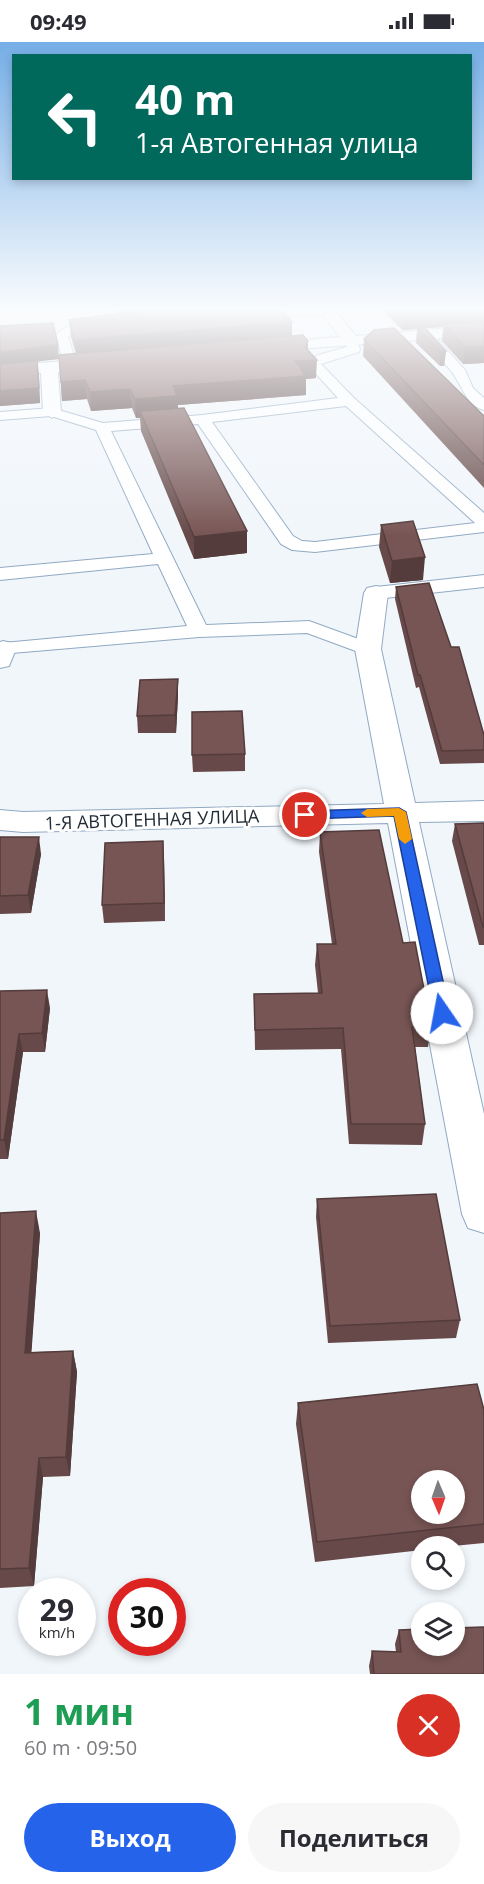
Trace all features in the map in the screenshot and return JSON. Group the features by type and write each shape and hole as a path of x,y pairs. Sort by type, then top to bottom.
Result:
{"street":[{"path":"50,384 52,412"},
{"path":"376,592 368,649 399,812 484,1214"},
{"name":"1-Я АВТОГЕННАЯ УЛИЦА","path":"0,820 23,822 484,811"}],"lane":[{"path":"333,384 484,522"},
{"path":"465,384 467,390 484,406"},
{"path":"0,416 52,412 102,427 202,419 349,401"},
{"path":"202,419 287,540 298,546 315,547 484,527"},
{"path":"102,427 199,631"},
{"path":"0,574 164,558"},
{"path":"376,592 484,581"},
{"path":"1,654 199,631 309,627 368,649"}],"building":[{"path":"0,384 39,384 39,388 0,391"},
{"path":"87,384 197,384 173,386 177,396 135,399 130,389 90,392"},
{"path":"407,384 451,384 484,416 484,465"},
{"path":"184,408 247,531 194,537 140,411"},
{"path":"413,521 425,557 392,561 381,525"},
{"path":"429,583 451,647 459,647 484,735 484,750 442,751 420,675 418,675 396,587"},
{"path":"178,679 175,715 137,716 140,680"},
{"path":"242,711 245,754 192,755 192,712"},
{"path":"484,823 484,927 483,927 455,824"},
{"path":"379,830 403,943 415,942 431,1026 412,1027 425,1124 351,1124 343,1028 255,1030 254,994 322,993 317,944 336,944 320,832"},
{"path":"0,837 39,837 28,895 0,896"},
{"path":"163,841 164,903 102,905 105,843"},
{"path":"47,990 42,1033 19,1034 4,1140 0,1140 0,991"},
{"path":"436,1194 460,1320 330,1326 317,1199"},
{"path":"36,1211 25,1353 73,1351 66,1457 39,1458 29,1568 0,1569 0,1213"},
{"path":"477,1384 484,1410 484,1524 317,1542 298,1403"},
{"path":"484,1627 484,1674 374,1674 372,1651 401,1652 399,1630 411,1629 411,1656 465,1656 465,1628"}],"slow traffic":[{"path":"367,813 399,812 405,839"}],"route":[{"path":"305,815 399,812 442,1013"}]}
